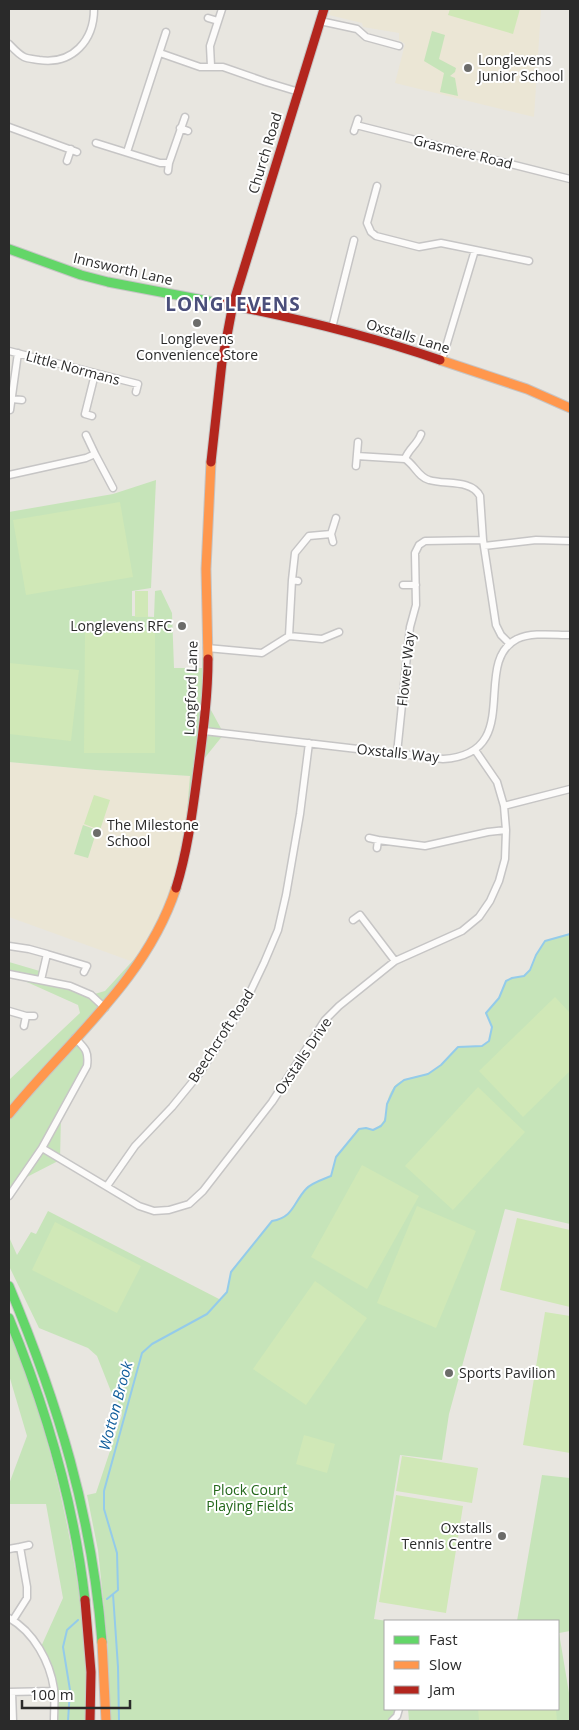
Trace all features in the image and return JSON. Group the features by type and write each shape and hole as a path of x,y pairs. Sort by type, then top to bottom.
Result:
{"main road":[{"name":"Church Road","path":"233,305 324,9"},
{"name":"Innsworth Lane","path":"9,249 81,275 108,282 233,305"},
{"name":"Oxstalls Lane","path":"233,305 396,345 528,389 570,408"},
{"name":"Longford Lane","path":"9,1114 21,1097 105,1008 139,964 159,932 172,902 182,869 190,831 204,731 208,668 207,550 212,460 222,366 233,305"},
{"path":"9,1286 39,1356 60,1415 88,1529 97,1583 102,1630 106,1721"},
{"path":"9,1318 49,1426 73,1522 82,1580 91,1672 90,1721"}],"street":[{"path":"9,44 25,58 50,62 72,55 86,42 94,23 94,9"},
{"path":"211,66 210,46 222,9"},
{"path":"208,18 218,21"},
{"path":"320,21 356,29 366,37 395,43"},
{"path":"127,152 166,32"},
{"path":"160,54 200,67 223,67 299,92"},
{"path":"168,171 185,117"},
{"name":"Grasmere Road","path":"356,125 570,179"},
{"path":"9,127 74,150 67,161"},
{"path":"180,128 188,131"},
{"path":"96,143 160,163 169,164"},
{"path":"378,190 368,223 371,232 376,236 420,247 441,243 529,261"},
{"path":"332,328 354,240"},
{"path":"352,248 361,250"},
{"path":"442,360 475,250"},
{"path":"520,268 521,260"},
{"name":"Little Normans","path":"9,351 95,374 138,380 136,392"},
{"path":"10,410 18,353"},
{"path":"92,416 85,414 95,374"},
{"path":"12,399 22,400"},
{"path":"405,459 408,451 418,444 422,433"},
{"path":"86,435 113,488"},
{"path":"356,466 358,442"},
{"path":"9,475 86,458 95,454"},
{"path":"357,456 405,459 428,480 467,485 476,489 480,496 483,543 497,630 510,644"},
{"path":"333,542 332,534 336,518"},
{"path":"289,636 295,580 295,553 308,534 332,534"},
{"name":"Flower Way","path":"397,753 410,627 416,605 415,553 419,545 425,541 483,543 536,540 570,541"},
{"path":"403,585 416,584"},
{"path":"207,648 262,653 289,636 322,640 339,632"},
{"path":"475,750 486,735 491,724 498,665 504,650 510,644 524,637 570,635"},
{"name":"Oxstalls Way","path":"204,731 443,759 460,757 475,750"},
{"name":"Beechcroft Road","path":"107,1186 135,1146 172,1107 204,1066 245,1003 264,963 278,930 286,895 300,814 309,743"},
{"name":"Oxstalls Drive","path":"42,1148 140,1206 154,1211 169,1210 189,1204 203,1191 272,1102 325,1020 339,1006 395,961 462,931 479,917 490,900 499,881 505,859 506,830 504,806 497,782 475,750"},
{"path":"504,806 570,789"},
{"path":"369,838 425,846 488,832 506,830"},
{"path":"377,848 378,840"},
{"path":"353,920 360,915 395,961"},
{"path":"9,946 29,949 87,966"},
{"path":"41,980 47,954"},
{"path":"9,974 70,986 91,995 105,1008"},
{"path":"9,1011 26,1016 34,1016"},
{"path":"24,1026 26,1016"},
{"path":"9,1196 42,1148 87,1066 88,1057 85,1048 75,1038"},
{"path":"9,1549 29,1545"},
{"path":"20,1547 27,1598 11,1619 28,1633 40,1649 50,1669 54,1691 54,1721"},
{"path":"12,1721 10,1692 54,1691"},
{"path":"392,1721 397,1716 399,1710"}],"shaded area":[{"name":"Longlevens Junior School","path":"331,9 541,9 534,117 395,83 405,44 399,40 399,33 363,27 362,23 329,15"},
{"name":"The Milestone School","path":"9,762 191,776 182,869 172,902 139,964 9,917"}],"green space":[{"path":"450,9 520,9 513,34 448,15"},
{"path":"432,31 445,35 439,59 456,68 455,72 450,76 455,78 458,96 440,92 444,73 424,61"},
{"path":"156,480 151,588 132,591 132,616 154,617 155,591 161,590 172,613 174,668 202,668 207,648 206,701 224,734 199,765 182,869 190,776 9,762 9,512 113,494"},
{"path":"120,502 133,577 26,595 13,520"},
{"path":"135,591 148,591 148,617 135,617"},
{"path":"85,630 155,631 155,753 84,753"},
{"path":"9,663 79,670 71,741 9,734"},
{"path":"94,795 110,800 100,830 84,824"},
{"path":"83,825 97,830 88,858 74,854"},
{"path":"159,932 139,964 75,1038 88,1057 61,1115 60,1160 21,1180 9,1196 9,1080 80,1013 78,1005 9,974 9,962 43,972 41,980 91,995 105,991"},
{"name":"Plock Court Playing Fields","path":"570,934 570,1224 505,1209 449,1414 442,1460 400,1455 374,1619 384,1621 384,1710 398,1710 392,1721 106,1721 108,1646 98,1550 87,1495 96,1493 122,1415 116,1394 112,1394 97,1356 88,1348 39,1328 9,1266 9,1237 17,1255 31,1232 36,1234 48,1211 221,1300 227,1292 231,1272 272,1221 289,1213 308,1187 331,1176 336,1157 359,1129 373,1130 379,1126 385,1116 390,1093 398,1083 433,1071 445,1062 458,1047 482,1046 489,1041 492,1027 486,1013 499,998 506,981 524,976 530,970 536,955 545,941"},
{"path":"555,997 570,1013 570,1071 523,1117 479,1071"},
{"path":"478,1087 525,1132 453,1210 405,1166"},
{"path":"362,1165 419,1196 367,1289 311,1257"},
{"path":"417,1206 476,1231 436,1328 377,1303"},
{"path":"517,1218 570,1230 570,1307 500,1290"},
{"path":"55,1222 141,1266 117,1313 32,1270"},
{"path":"315,1281 367,1318 306,1405 253,1369"},
{"path":"545,1312 570,1316 570,1453 523,1445"},
{"path":"9,1332 35,1401 63,1507 82,1615 90,1721 54,1721 54,1691 40,1649 63,1598 46,1504 9,1504 9,1484 27,1436 9,1375"},
{"path":"304,1435 335,1444 327,1473 296,1464"},
{"path":"402,1456 478,1468 472,1503 396,1491"},
{"path":"542,1475 570,1478 570,1631 559,1633 559,1620 517,1620"},
{"path":"396,1495 463,1506 446,1613 379,1602"},
{"path":"559,1633 570,1699 570,1721 409,1721 408,1710 559,1710"},
{"path":"478,1710 556,1710 557,1721 479,1721"}],"waterway":[{"name":"Wotton Brook","path":"107,1599 118,1590 117,1553 104,1509 104,1491 142,1353 152,1344 207,1314 227,1292 231,1272 272,1221 289,1213 308,1187 331,1176 336,1157 359,1129 373,1130 381,1126 385,1121 387,1104 395,1087 404,1080 428,1074 441,1065 458,1047 482,1046 489,1041 492,1027 486,1013 499,998 506,981 524,976 530,970 536,955 545,941 570,934"},
{"path":"113,1594 118,1667 119,1721"},
{"name":"Wotton Brook","path":"68,1721 70,1690 63,1647 67,1630 78,1620"}],"traffic: fast":[{"path":"9,249 81,275 108,282 224,304"},
{"path":"9,1286 43,1373 70,1460 90,1549 102,1642"},
{"path":"9,1318 35,1386 57,1456 74,1527 85,1600"}],"traffic: slow":[{"path":"440,360 527,389 570,408"},
{"path":"208,659 206,569 211,462"},
{"path":"9,1114 126,981 146,952 163,921 176,888"},
{"path":"102,1642 106,1721"}],"traffic: jam":[{"path":"211,462 222,362 233,304 324,9"},
{"path":"224,304 333,328 440,360"},
{"path":"176,888 186,848 195,792 206,704 208,659"},
{"path":"85,1600 91,1672 90,1721"}],"place":[{"name":"Longlevens Junior School","path":"468,68"},
{"name":"Longlevens Convenience Store","path":"197,323"},
{"name":"Longlevens RFC","path":"182,626"},
{"name":"The Milestone School","path":"97,833"},
{"name":"Sports Pavilion","path":"449,1373"},
{"name":"Oxstalls Tennis Centre","path":"502,1536"}],"district":[{"name":"LONGLEVENS","path":"233,304"}]}
